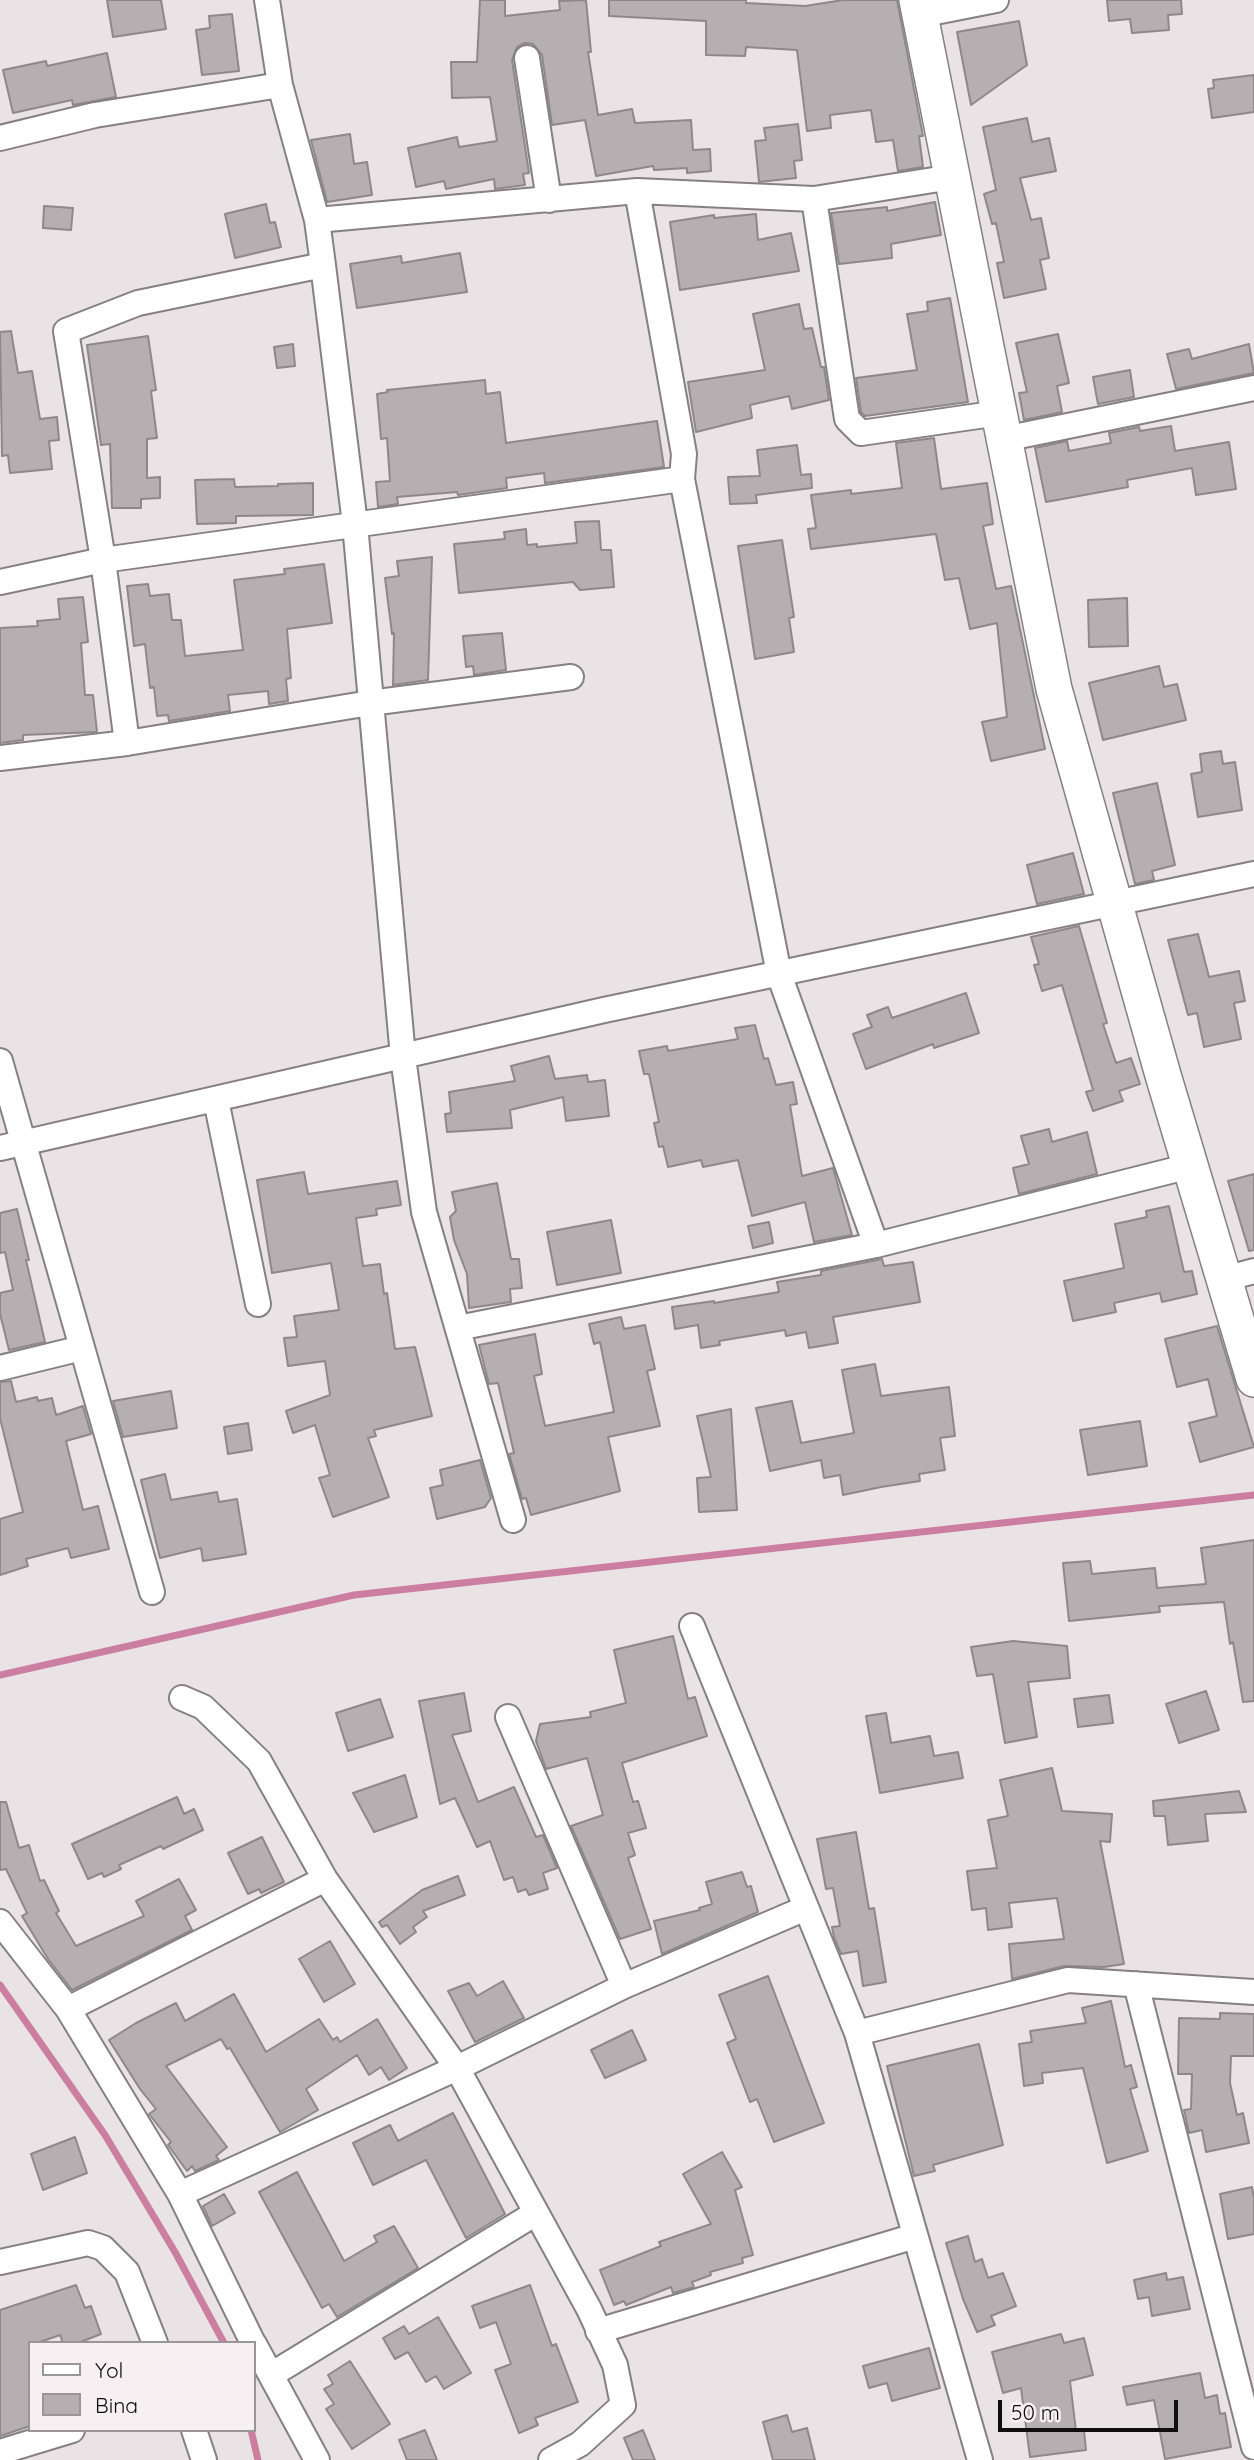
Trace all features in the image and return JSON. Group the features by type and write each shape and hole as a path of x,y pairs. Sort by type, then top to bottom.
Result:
{"street":[{"path":"267,0 280,85 317,220 323,265 355,524 403,1057 425,1212 513,1520"},
{"path":"996,0 919,8 1054,690 1190,1166 1239,1275 1254,1379"},
{"path":"527,58 549,200"},
{"path":"0,138 95,115 280,85"},
{"path":"317,220 638,191 814,199 952,177"},
{"path":"638,191 684,454 682,479 779,974 876,1245"},
{"path":"814,199 847,419 861,433 1002,426 1254,388"},
{"path":"127,743 103,560 66,331 138,303 323,265"},
{"path":"0,582 103,560 682,479"},
{"path":"0,758 127,743 370,702 572,677"},
{"path":"12,1145 604,1010 1254,874"},
{"path":"0,1061 12,1145 82,1348 152,1592"},
{"path":"216,1100 258,1304"},
{"path":"458,1328 876,1245 1190,1166"},
{"path":"0,1368 82,1348"},
{"path":"692,1626 857,2033 980,2460"},
{"path":"182,1698 203,1707 259,1761 325,1879 457,2068 615,2365 623,2405 580,2444 551,2460"},
{"path":"508,1717 624,1986"},
{"path":"68,2009 325,1879"},
{"path":"180,2194 457,2068 624,1986 806,1908"},
{"path":"0,1922 68,2009 180,2194 252,2341"},
{"path":"857,2033 1068,1980 1254,1992"},
{"path":"1136,1984 1254,2447"},
{"path":"271,2375 536,2213"},
{"path":"598,2331 915,2236"},
{"path":"0,2262 88,2243 103,2248 127,2272 154,2341"},
{"path":"256,2349 317,2460"},
{"path":"0,2452 65,2432"},
{"path":"195,2432 204,2460"}],"building":[{"path":"107,0 161,0 166,29 113,37"},
{"path":"480,0 505,0 505,16 560,10 559,1 586,0 591,52 588,52 598,115 632,109 635,123 691,120 693,150 710,149 711,171 687,173 687,168 654,170 653,166 596,176 585,120 552,125 542,55 533,44 525,43 517,47 512,60 529,173 523,174 525,185 495,189 494,179 446,189 444,181 416,187 408,148 457,137 459,147 497,141 490,97 452,98 451,62 477,62"},
{"path":"609,0 746,0 746,3 805,6 843,0 897,0 923,136 919,136 923,167 898,171 893,140 876,142 871,110 830,115 831,128 807,131 797,50 746,47 745,56 706,55 706,21 609,16"},
{"path":"1107,0 1181,0 1182,14 1168,15 1169,30 1132,33 1130,19 1109,21"},
{"path":"232,14 239,71 202,75 196,30 210,28 209,16"},
{"path":"1019,21 1027,65 971,105 957,32"},
{"path":"107,53 116,97 73,105 72,100 13,113 3,70 46,61 47,66"},
{"path":"1254,75 1254,112 1212,118 1208,89 1214,88 1213,80"},
{"path":"1027,118 1032,142 1049,138 1056,171 1020,178 1031,220 1041,218 1049,258 1040,260 1046,289 1004,298 997,263 1004,262 996,223 992,224 984,194 996,190 983,127"},
{"path":"798,124 802,160 794,161 796,178 759,182 755,141 766,140 764,128"},
{"path":"350,134 354,164 367,162 372,195 327,202 311,140"},
{"path":"935,202 941,235 891,244 892,258 839,264 831,213 887,207 887,211"},
{"path":"266,204 270,223 275,222 281,247 235,258 225,214"},
{"path":"44,206 73,208 71,230 43,228"},
{"path":"756,214 758,240 791,233 799,271 680,290 670,222 714,215 714,218"},
{"path":"460,253 467,292 357,308 350,264 401,256 402,263"},
{"path":"950,298 968,402 865,416 861,412 856,378 917,370 907,314 928,311 927,302"},
{"path":"799,304 804,329 812,328 821,367 824,367 829,400 792,409 789,396 750,405 752,418 696,432 688,382 765,370 753,314"},
{"path":"11,331 18,373 32,371 40,419 57,417 59,440 49,441 52,469 10,473 8,455 2,456 0,332"},
{"path":"1058,334 1069,383 1057,386 1062,412 1024,420 1019,393 1027,392 1016,343"},
{"path":"148,336 156,390 151,391 157,438 147,439 147,478 160,477 160,498 141,499 141,508 112,508 110,444 101,445 87,345"},
{"path":"293,344 295,366 277,368 274,347"},
{"path":"1249,344 1254,373 1176,389 1167,354 1189,349 1192,359"},
{"path":"1130,370 1134,397 1098,404 1093,377"},
{"path":"485,380 486,394 500,392 506,443 657,421 664,467 545,483 544,473 506,478 507,488 458,495 457,492 397,497 398,504 378,507 376,482 390,481 387,438 381,439 377,394 388,392 387,390"},
{"path":"1171,426 1175,451 1229,442 1236,489 1196,495 1192,468 1127,480 1128,487 1046,502 1035,448 1067,441 1069,451 1111,443 1109,433 1139,427 1140,431"},
{"path":"934,438 941,489 987,483 993,524 983,526 996,589 1011,586 1045,749 991,761 982,722 1007,717 997,623 970,629 959,578 945,580 936,534 811,549 808,529 816,528 811,495 902,488 896,443"},
{"path":"797,445 801,475 811,474 812,488 756,495 757,503 730,504 728,477 760,476 757,450"},
{"path":"234,479 235,487 313,483 313,515 236,516 236,523 197,524 195,480"},
{"path":"599,521 601,550 611,550 614,587 580,590 573,582 459,593 454,544 505,539 504,532 526,529 527,545 537,544 537,547 577,543 575,522"},
{"path":"782,540 794,617 789,618 794,652 755,659 738,546"},
{"path":"432,557 428,680 393,685 394,633 392,634 385,578 399,576 397,561"},
{"path":"324,564 332,623 287,629 291,678 286,679 288,701 269,704 268,691 228,695 230,711 169,721 168,715 157,716 154,687 150,688 145,644 134,646 127,586 148,584 150,596 169,594 172,620 181,620 185,656 243,650 234,580 285,574 284,569"},
{"path":"83,597 88,642 81,643 85,695 93,695 97,732 23,735 23,740 0,743 0,628 38,626 37,621 60,619 58,599"},
{"path":"1127,598 1128,646 1089,647 1088,600"},
{"path":"502,633 506,670 474,675 473,666 466,667 463,636"},
{"path":"1159,666 1164,687 1177,684 1186,720 1103,740 1089,683"},
{"path":"1221,751 1223,764 1235,762 1242,810 1198,817 1191,774 1202,772 1200,754"},
{"path":"1157,783 1175,865 1152,871 1154,880 1135,884 1113,793"},
{"path":"1073,853 1084,894 1037,904 1027,865"},
{"path":"1079,926 1107,1023 1103,1024 1116,1063 1131,1058 1140,1084 1119,1091 1123,1101 1093,1111 1086,1092 1093,1090 1062,985 1042,991 1034,965 1039,964 1031,937"},
{"path":"1198,934 1209,977 1239,971 1245,1001 1234,1003 1241,1039 1204,1047 1197,1013 1188,1015 1168,940"},
{"path":"966,993 979,1033 934,1048 933,1044 866,1069 853,1034 872,1027 867,1015 888,1007 892,1018"},
{"path":"755,1025 764,1059 768,1058 776,1085 793,1082 797,1104 790,1105 802,1176 833,1168 852,1235 814,1242 805,1202 752,1216 738,1160 703,1167 701,1160 668,1167 663,1146 659,1147 654,1123 659,1122 649,1074 644,1074 639,1051 667,1046 668,1051 738,1039 735,1028"},
{"path":"549,1056 555,1079 587,1075 588,1082 605,1080 609,1116 566,1121 563,1097 510,1110 512,1128 447,1132 445,1114 451,1113 449,1092 515,1081 511,1066"},
{"path":"1049,1129 1052,1142 1087,1132 1097,1174 1019,1194 1013,1168 1029,1164 1021,1136"},
{"path":"304,1172 308,1194 397,1181 401,1205 376,1209 377,1215 356,1218 363,1266 380,1264 395,1349 415,1347 432,1416 374,1430 376,1436 368,1438 389,1497 333,1517 319,1478 330,1475 315,1425 293,1433 286,1411 330,1395 325,1361 288,1366 284,1338 297,1337 294,1316 339,1310 331,1263 272,1273 257,1180"},
{"path":"1254,1174 1254,1250 1249,1251 1228,1181"},
{"path":"497,1183 511,1259 519,1259 522,1288 510,1289 511,1302 469,1308 467,1274 454,1240 450,1217 456,1211 452,1192"},
{"path":"1169,1206 1184,1272 1192,1271 1197,1294 1162,1302 1160,1293 1114,1303 1116,1312 1073,1321 1064,1281 1124,1268 1115,1224 1147,1217 1146,1211"},
{"path":"17,1209 45,1342 9,1350 0,1314 0,1293 13,1290 5,1252 0,1253 0,1213"},
{"path":"611,1220 621,1273 557,1285 547,1232"},
{"path":"769,1222 773,1243 753,1248 748,1226"},
{"path":"882,1259 884,1266 913,1262 920,1302 833,1317 838,1343 809,1348 806,1332 786,1336 785,1330 719,1341 720,1345 701,1348 698,1325 675,1329 672,1307 779,1292 777,1282 821,1275 821,1271"},
{"path":"621,1317 624,1329 645,1325 655,1369 647,1371 660,1426 608,1437 620,1491 531,1515 526,1498 522,1499 509,1454 514,1453 498,1383 489,1384 479,1345 535,1334 542,1374 534,1376 545,1426 614,1412 600,1342 594,1344 589,1324"},
{"path":"1217,1326 1254,1447 1200,1462 1189,1423 1217,1416 1208,1379 1177,1387 1165,1339"},
{"path":"875,1364 881,1396 949,1387 955,1436 940,1438 945,1470 919,1474 920,1481 843,1495 840,1475 824,1478 821,1460 770,1471 756,1408 792,1401 801,1443 854,1433 842,1370"},
{"path":"11,1381 16,1402 37,1397 38,1401 52,1398 56,1415 83,1406 91,1434 66,1441 83,1510 98,1506 109,1549 71,1558 68,1548 26,1559 28,1566 0,1575 0,1519 23,1512 0,1418 0,1382"},
{"path":"171,1391 177,1428 123,1437 113,1401"},
{"path":"731,1409 737,1510 699,1512 697,1478 711,1477 697,1416"},
{"path":"1140,1421 1147,1466 1088,1475 1080,1430"},
{"path":"248,1423 252,1450 228,1454 224,1427"},
{"path":"480,1460 491,1498 485,1507 437,1519 430,1488 443,1485 440,1470"},
{"path":"165,1474 171,1500 217,1492 219,1502 237,1499 246,1554 203,1561 201,1548 160,1558 141,1480"},
{"path":"1254,1540 1254,1701 1243,1702 1224,1602 1159,1606 1160,1612 1069,1621 1063,1563 1090,1561 1092,1574 1155,1568 1157,1588 1206,1584 1201,1548"},
{"path":"673,1636 688,1699 695,1697 707,1736 622,1763 633,1802 638,1801 646,1828 628,1833 635,1855 628,1858 651,1929 620,1939 571,1826 603,1815 587,1758 546,1769 536,1741 540,1724 591,1717 590,1712 626,1703 614,1650"},
{"path":"1013,1641 1067,1646 1070,1678 1028,1682 1037,1737 1005,1743 993,1674 977,1676 971,1647"},
{"path":"1206,1691 1219,1730 1179,1743 1166,1704"},
{"path":"464,1693 471,1731 452,1735 478,1802 514,1787 536,1837 543,1835 557,1868 543,1873 548,1889 529,1895 526,1889 518,1892 513,1877 504,1880 490,1841 477,1847 455,1798 440,1804 419,1701"},
{"path":"1109,1695 1113,1723 1078,1727 1074,1699"},
{"path":"380,1699 393,1737 348,1751 336,1713"},
{"path":"886,1713 891,1743 930,1736 934,1756 958,1752 963,1778 880,1793 866,1716"},
{"path":"1052,1768 1062,1811 1112,1814 1110,1842 1100,1841 1124,1964 1104,1967 1064,1966 1012,1979 1009,1944 1064,1939 1057,1898 1009,1903 1012,1927 988,1930 986,1908 972,1910 967,1871 997,1868 988,1820 1008,1816 1000,1780"},
{"path":"405,1775 417,1817 374,1832 353,1793"},
{"path":"1239,1791 1246,1812 1205,1814 1208,1841 1168,1845 1165,1816 1154,1816 1153,1801"},
{"path":"177,1797 184,1814 194,1809 203,1830 163,1849 161,1846 119,1865 121,1869 104,1877 102,1873 88,1879 72,1844"},
{"path":"0,1802 6,1802 19,1848 29,1845 40,1881 44,1880 59,1911 56,1913 76,1946 144,1916 136,1901 179,1879 196,1910 185,1916 192,1930 72,1990 48,1959 22,1916 27,1913 6,1869 0,1870"},
{"path":"856,1832 869,1909 874,1908 886,1982 863,1986 858,1951 841,1954 834,1937 832,1927 840,1926 833,1888 826,1889 817,1839"},
{"path":"262,1837 284,1882 261,1893 259,1889 248,1894 228,1853"},
{"path":"742,1872 747,1887 751,1886 758,1912 662,1954 654,1921 700,1910 699,1908 712,1904 706,1882"},
{"path":"458,1876 465,1895 423,1911 427,1917 413,1927 416,1932 400,1944 387,1925 382,1927 379,1922 422,1890"},
{"path":"330,1941 355,1984 324,2002 299,1959"},
{"path":"768,1976 824,2123 774,2142 757,2099 750,2102 727,2043 736,2039 719,1995"},
{"path":"503,1981 524,2018 475,2042 448,1991 469,1983 477,1996"},
{"path":"234,1994 266,2052 319,2019 333,2040 337,2037 340,2042 377,2019 407,2068 389,2080 381,2067 369,2075 357,2055 306,2089 318,2110 280,2132 230,2048 227,2049 221,2039 166,2066 227,2147 216,2156 219,2160 195,2171 192,2166 187,2171 168,2145 171,2142 149,2114 156,2109 109,2040 176,2003 185,2021"},
{"path":"1111,2001 1125,2067 1131,2065 1137,2087 1130,2089 1148,2151 1107,2163 1083,2068 1042,2073 1043,2083 1024,2086 1019,2044 1032,2042 1030,2031 1086,2023 1082,2008"},
{"path":"1220,2013 1254,2014 1254,2056 1231,2056 1230,2083 1237,2115 1243,2113 1249,2143 1206,2152 1202,2130 1189,2133 1184,2110 1191,2109 1192,2074 1178,2074 1179,2018 1220,2019"},
{"path":"632,2030 646,2060 605,2078 591,2050"},
{"path":"979,2044 1003,2145 933,2165 935,2171 914,2176 887,2066"},
{"path":"453,2113 505,2214 466,2238 426,2160 373,2185 353,2143 390,2125 398,2141"},
{"path":"75,2137 87,2173 43,2190 31,2154"},
{"path":"722,2152 742,2187 735,2190 753,2255 742,2258 743,2263 710,2272 711,2275 692,2282 694,2287 673,2293 671,2287 626,2305 624,2301 614,2305 600,2270 661,2246 659,2242 711,2224 683,2174"},
{"path":"297,2172 344,2261 377,2242 374,2236 394,2226 418,2268 337,2317 329,2304 322,2308 259,2192"},
{"path":"1252,2187 1254,2234 1228,2239 1220,2194"},
{"path":"224,2194 235,2213 212,2226 203,2206"},
{"path":"968,2236 975,2262 982,2259 988,2278 1003,2273 1016,2306 991,2316 995,2325 977,2332 963,2299 946,2243"},
{"path":"1166,2273 1167,2280 1183,2277 1190,2309 1152,2316 1149,2297 1138,2299 1134,2280"},
{"path":"76,2285 85,2308 91,2306 101,2334 83,2341 62,2341 60,2335 43,2341 28,2341 28,2427 0,2436 0,2310"},
{"path":"530,2285 552,2346 556,2344 578,2402 535,2418 538,2425 519,2433 495,2370 511,2364 496,2322 480,2328 472,2306"},
{"path":"438,2317 471,2373 444,2389 436,2376 426,2382 408,2352 395,2359 383,2338 404,2326 409,2334"},
{"path":"1061,2334 1064,2343 1084,2338 1093,2375 1070,2381 1076,2431 1084,2430 1086,2450 1030,2457 1021,2388 1003,2393 992,2352"},
{"path":"929,2348 940,2388 892,2401 887,2383 869,2388 863,2366"},
{"path":"350,2361 390,2424 352,2449 326,2409 334,2404 324,2389 333,2384 328,2375"},
{"path":"1200,2373 1205,2398 1217,2395 1220,2414 1225,2413 1231,2447 1165,2459 1154,2400 1127,2405 1123,2387"},
{"path":"787,2415 792,2432 807,2428 815,2460 773,2460 763,2422"},
{"path":"425,2430 437,2460 407,2460 399,2440"},
{"path":"643,2430 655,2460 633,2460 624,2438"}],"waterway":[{"path":"0,1675 354,1595 1254,1495"},
{"path":"0,1985 105,2135 175,2252 223,2341"},
{"path":"251,2432 258,2460"}]}
